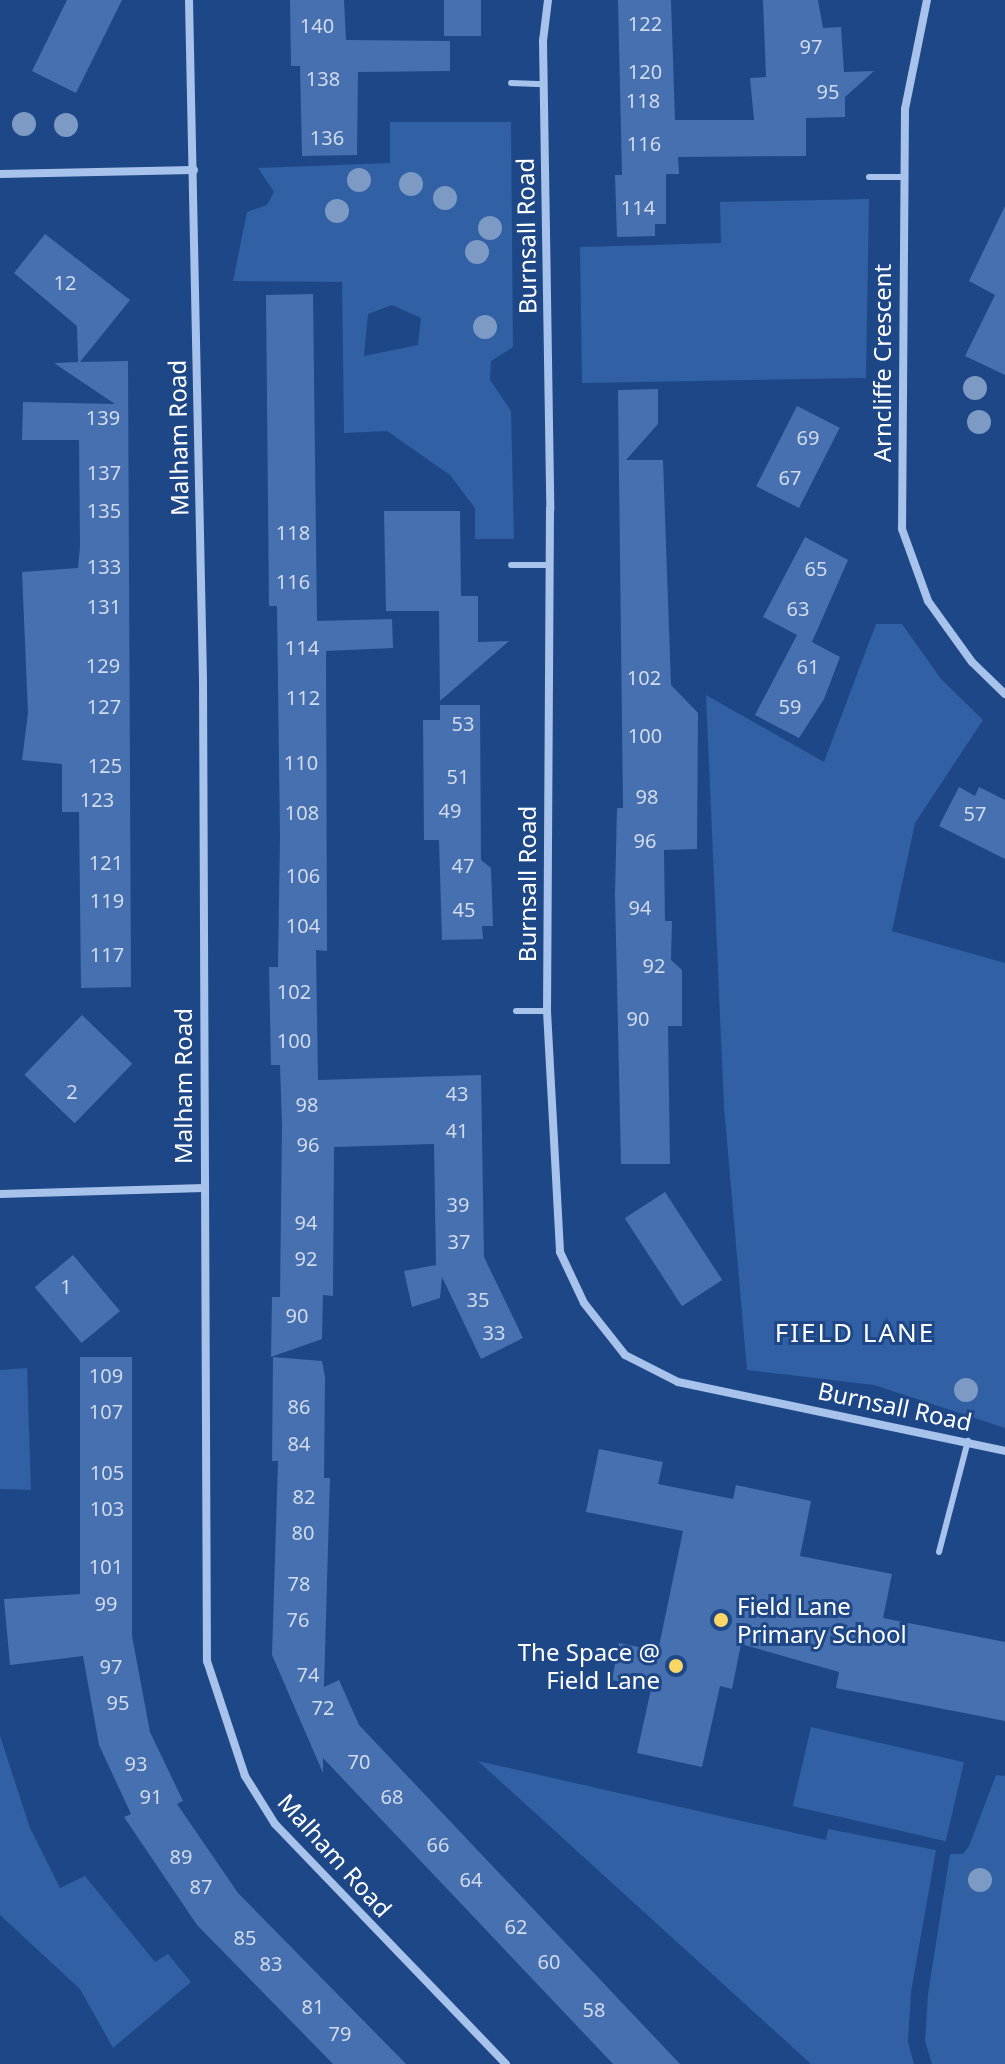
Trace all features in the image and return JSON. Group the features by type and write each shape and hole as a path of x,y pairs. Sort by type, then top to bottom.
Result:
{"street":[{"name":"Malham Road","path":"189,0 203,679 203,1579 207,1661 225,1726 245,1776 275,1824 506,2064"},
{"name":"Burnsall Road","path":"548,0 544,84 549,565 547,1011 560,1252 584,1303 625,1355 678,1382 1005,1451"},
{"name":"Arncliffe Crescent","path":"927,0 905,109 902,529 916,579 934,612 972,662 1005,694"},
{"path":"0,174 194,170"},
{"path":"0,1194 204,1188"}],"lane":[{"path":"511,83 544,84"},
{"path":"869,177 904,177"},
{"path":"511,565 549,565"},
{"path":"516,1011 547,1011"},
{"path":"939,1552 968,1441"}],"shaded area":[{"path":"390,122 511,122 513,347 491,361 490,380 511,411 514,539 475,539 475,508 450,475 387,431 344,433 342,282 233,281 247,212 267,205 274,192 258,168 390,163","holes":["392,305 421,318 418,345 364,356 368,314"]},
{"path":"869,199 866,378 582,383 580,247 721,243 720,202"},
{"path":"876,624 902,624 941,679 983,720 915,823 892,931 1005,963 1005,1428 874,1385 747,1370 724,1107 706,695 824,762"},
{"path":"27,1368 31,1490 0,1489 0,1370"},
{"path":"811,1727 964,1762 946,1841 793,1806"},
{"path":"0,1736 30,1828 60,1888 85,1876 155,1962 168,1954 191,1982 113,2048 80,1989 0,1915"},
{"path":"478,1761 826,1840 828,1829 936,1850 911,1992 908,2042 914,2064 811,2064"},
{"path":"996,1775 1005,1776 1005,2064 932,2064 925,2041 928,1994 950,1854 963,1854 969,1846"}],"building":[{"path":"67,0 122,0 76,93 32,71"},
{"path":"290,0 344,0 346,40 450,41 450,71 358,72 357,155 302,156 300,66 291,66"},
{"path":"444,0 481,0 481,36 444,36"},
{"path":"618,0 671,0 675,120 754,120 750,78 766,77 763,0 818,0 823,28 841,27 844,72 874,71 845,97 845,117 806,118 806,156 678,157 679,174 666,174 666,224 655,224 655,236 617,237 615,175 622,175"},
{"path":"1005,206 1005,375 965,356 995,295 969,281"},
{"path":"45,234 130,300 80,362 128,361 131,987 81,988 79,812 62,812 62,764 22,760 28,713 22,572 78,568 80,546 79,440 22,440 23,402 115,404 54,363 78,362 77,326 14,273"},
{"path":"313,294 317,621 392,619 393,648 326,651 327,951 316,950 318,1080 481,1075 484,1257 523,1338 481,1359 442,1277 440,1298 412,1307 404,1271 436,1265 434,1144 334,1147 333,1296 323,1295 322,1339 271,1357 272,1297 280,1297 282,1125 280,1065 271,1065 269,967 278,967 280,837 277,606 269,606 266,295"},
{"path":"658,389 658,424 626,460 663,460 671,685 698,713 697,849 664,850 665,921 672,921 671,960 682,970 682,1026 668,1026 670,1164 621,1164 615,894 617,808 623,808 618,390"},
{"path":"797,406 840,428 799,508 756,486"},
{"path":"384,511 460,511 461,596 478,596 478,642 509,641 440,701 439,611 386,611"},
{"path":"805,537 848,560 812,642 840,657 824,699 799,738 755,715 797,635 763,617"},
{"path":"440,705 480,705 481,860 491,868 493,926 482,926 483,939 442,940 439,840 424,840 423,720 440,720"},
{"path":"959,787 975,796 979,787 1005,800 1005,859 939,826"},
{"path":"82,1015 132,1064 75,1123 24,1075"},
{"path":"665,1192 722,1280 682,1306 625,1218"},
{"path":"73,1255 120,1311 82,1343 35,1287"},
{"path":"80,1357 132,1357 132,1636 150,1732 183,1801 177,1804 238,1893 406,2064 333,2064 197,1925 124,1817 131,1814 99,1745 83,1656 10,1665 4,1599 80,1594"},
{"path":"273,1357 322,1361 325,1377 324,1478 330,1478 324,1687 339,1680 359,1725 680,2064 613,2064 323,1758 323,1773 272,1655 278,1461 272,1461"},
{"path":"599,1449 663,1462 658,1484 733,1499 736,1485 811,1501 800,1556 892,1574 883,1618 1005,1642 1005,1721 836,1688 839,1672 741,1644 732,1689 720,1686 702,1767 637,1753 651,1689 612,1680 619,1643 658,1651 683,1531 586,1512"}],"place":[{"name":"Field Lane Primary School","path":"721,1620"},
{"name":"The Space @ Field Lane","path":"676,1666"}],"district":[{"name":"FIELD LANE","path":"855,1333"}]}
